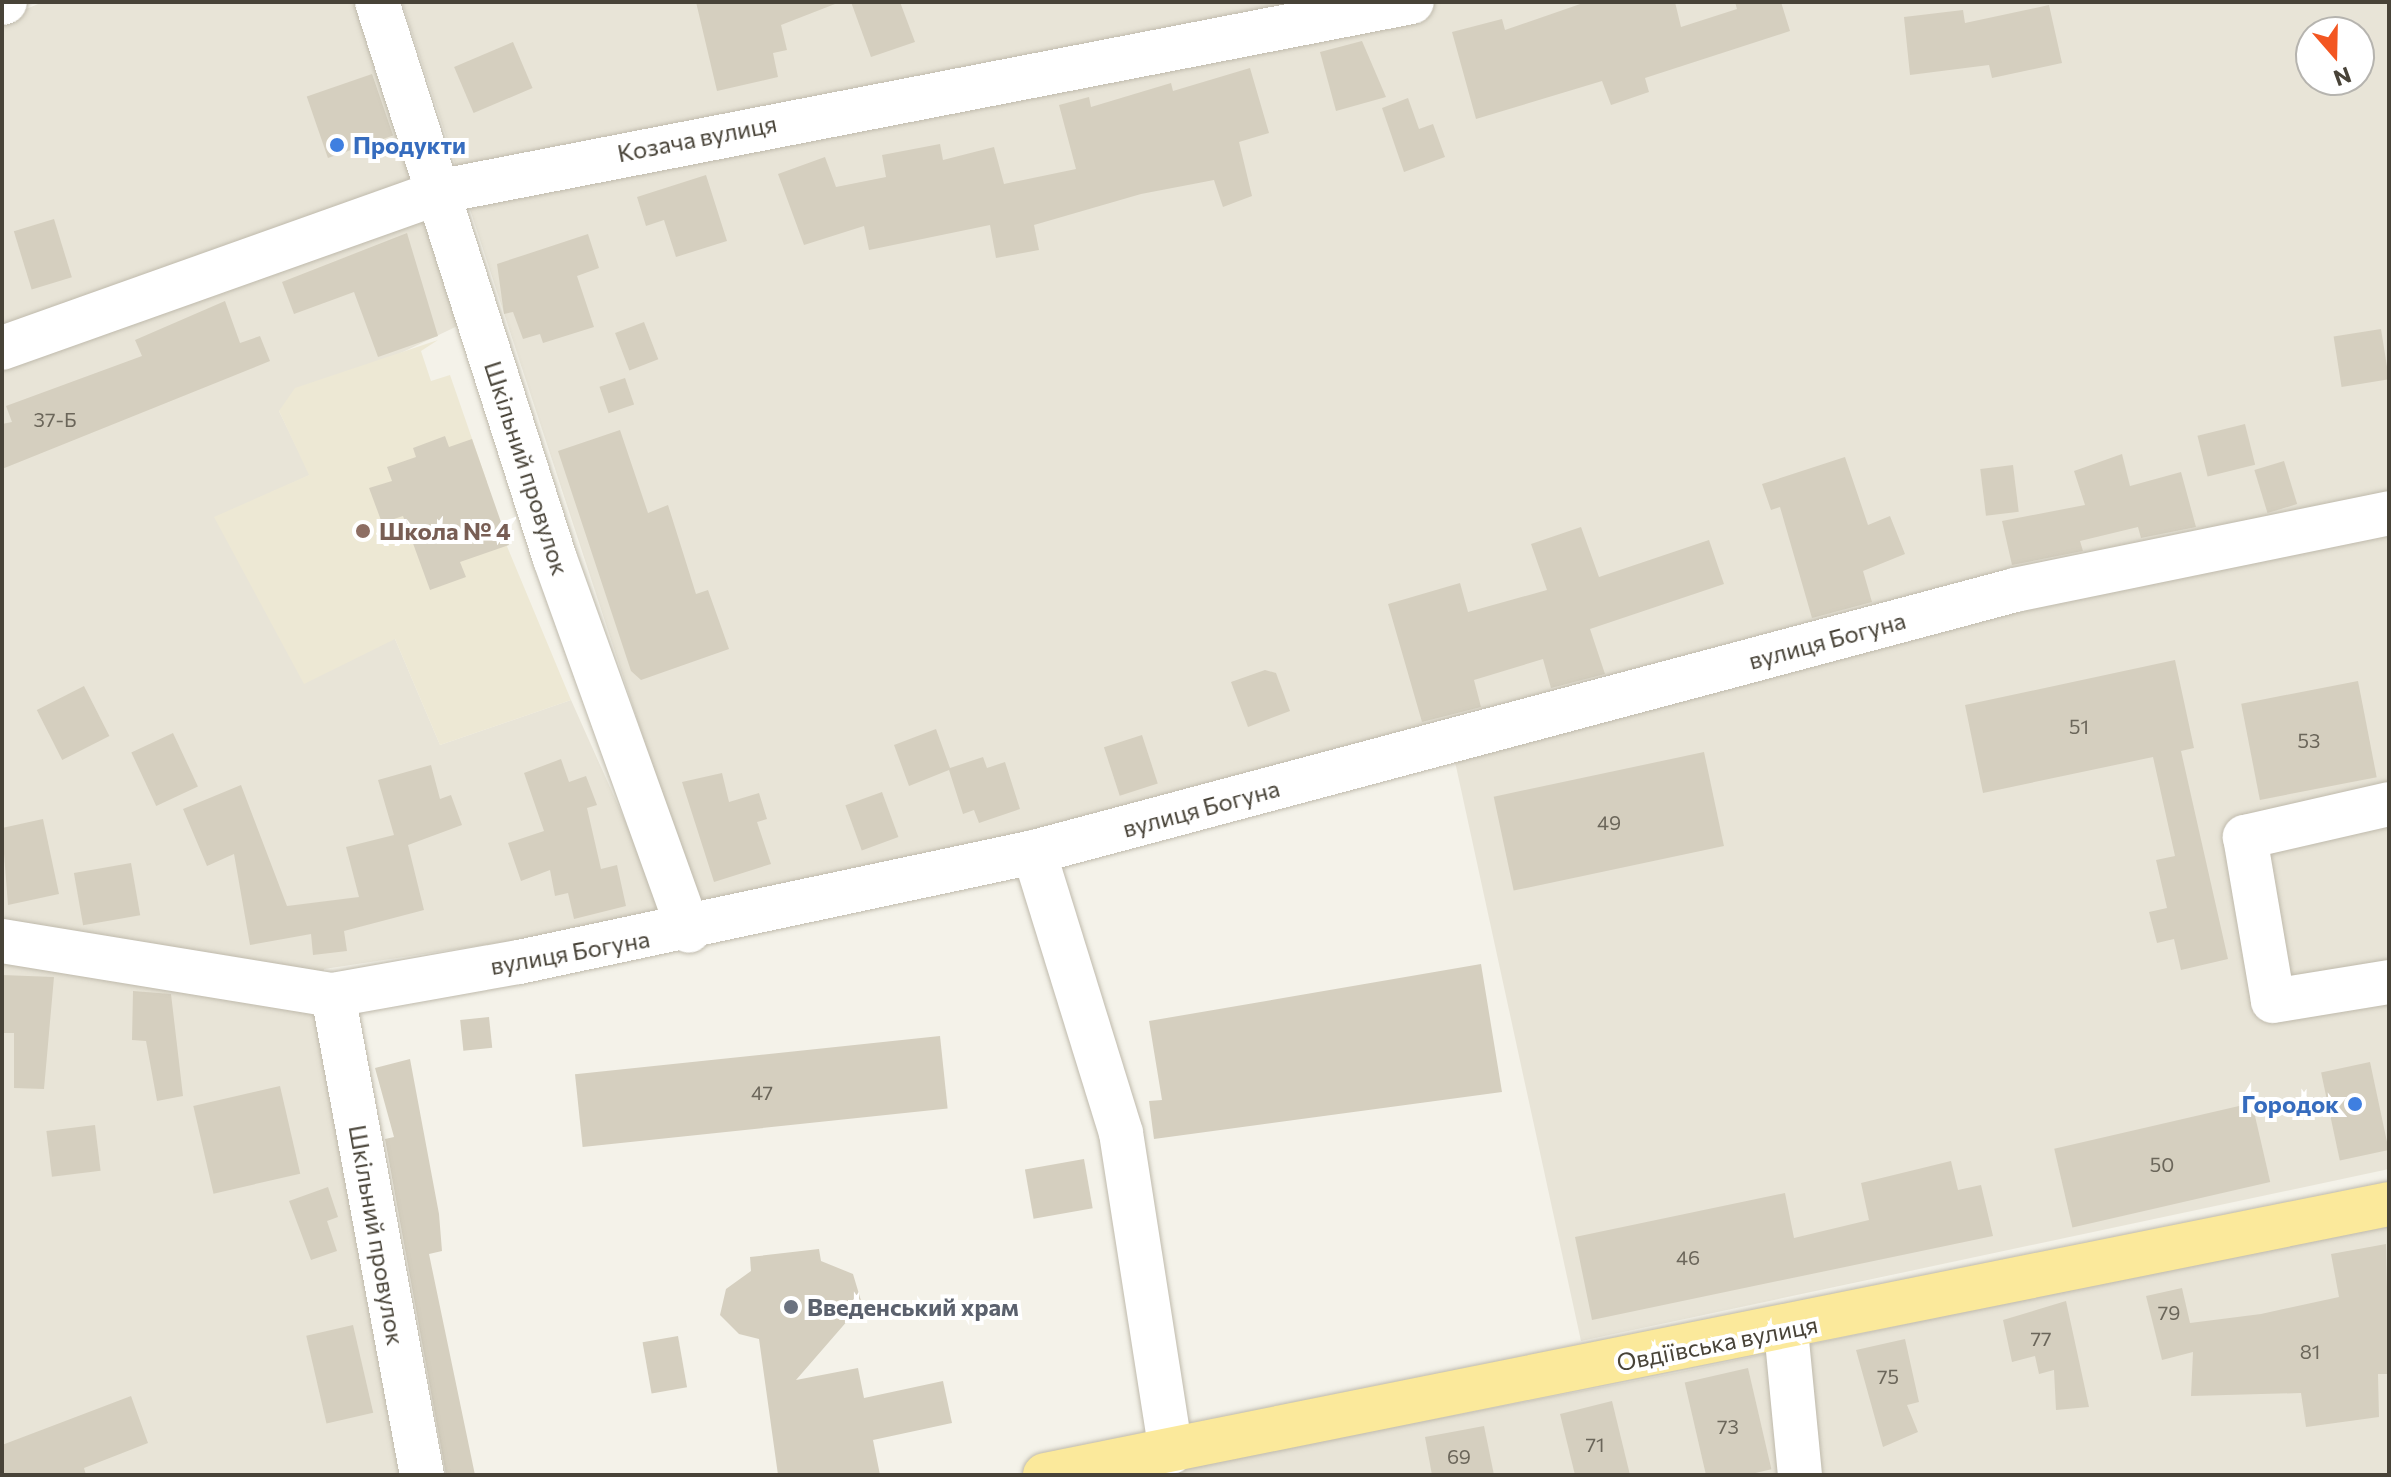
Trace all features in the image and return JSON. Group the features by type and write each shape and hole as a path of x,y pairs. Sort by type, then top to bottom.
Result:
{"main road":[{"name":"Овдіївська вулиця","path":"1045,1475 1786,1330 2389,1204"}],"street":[{"name":"Шкільний провулок","path":"377,2 442,191 551,545 689,931"},
{"name":"Козача вулиця","path":"2,348 442,191 1412,2"},
{"name":"вулиця Богуна","path":"2,941 333,995 689,931 1034,852 2015,590 2389,513"},
{"path":"2386,995 2273,1001 2245,837 2389,804"},
{"path":"1034,852 1121,1133 1171,1452"},
{"name":"Шкільний провулок","path":"333,995 422,1475"},
{"path":"1786,1330 1800,1475"}],"shaded area":[{"path":"43,2 358,2 468,321 279,411 310,475 215,518 395,639 440,745 571,700 668,917 324,969 316,1017 407,1475 2,1475 2,19"},
{"path":"402,2 2389,2 2389,1169 1581,1341 1447,725 1030,837 697,902"},
{"name":"Школа № 4","path":"438,340 421,351 431,381 450,375 487,482 481,484 571,700 440,745 395,639 304,684 214,517 309,475 279,411 295,388"},
{"path":"2389,1222 2389,1475 1143,1475 1675,1373"}],"building":[{"path":"696,2 835,4 781,25 787,50 773,53 778,77 717,91"},
{"path":"851,2 900,2 915,42 871,57"},
{"path":"1586,2 1675,2 1681,27 1737,9 1735,2 1781,2 1790,31 1645,78 1649,92 1611,105 1602,81 1476,119 1452,32 1502,19 1505,30"},
{"path":"2049,5 2062,63 1992,78 1989,65 1910,75 1904,17 1963,10 1965,23"},
{"path":"1362,41 1386,97 1336,111 1320,52"},
{"path":"513,42 533,88 474,113 454,67"},
{"path":"1250,68 1269,133 1239,142 1252,196 1223,207 1214,180 1141,194 1034,225 1039,250 996,258 990,225 869,250 864,226 804,245 778,174 825,157 836,187 886,177 882,155 940,144 943,160 994,147 1004,184 1076,169 1059,105 1089,97 1091,107 1171,83 1173,91"},
{"path":"372,74 393,135 328,158 307,96"},
{"path":"1408,98 1419,129 1433,124 1445,157 1404,172 1382,108"},
{"path":"706,175 727,241 676,257 664,220 646,226 637,197"},
{"path":"54,219 72,277 32,290 14,231"},
{"path":"407,233 438,336 378,357 354,292 294,314 282,282"},
{"path":"588,234 599,268 577,276 594,327 543,343 540,334 523,339 513,312 504,314 497,264"},
{"path":"225,301 240,343 260,336 270,361 2,469 2,424 12,422 6,406 142,356 135,340"},
{"path":"644,322 658,359 629,370 615,333"},
{"path":"2381,329 2389,379 2342,387 2334,337"},
{"path":"625,378 634,404 609,413 599,387"},
{"path":"2245,424 2255,465 2208,477 2197,436"},
{"path":"620,430 648,513 668,505 696,594 708,590 729,649 641,680 631,671 558,451"},
{"path":"445,436 449,447 472,439 509,545 460,562 466,577 430,590 403,516 382,523 369,488 392,481 387,467 416,457 413,448"},
{"path":"2122,454 2130,486 2181,472 2196,527 2141,538 2138,527 2080,541 2083,551 2012,565 2002,521 2085,505 2074,471"},
{"path":"1845,457 1868,525 1890,516 1905,554 1863,571 1872,602 1812,618 1780,507 1771,510 1762,484"},
{"path":"2284,461 2297,504 2268,513 2254,470"},
{"path":"2013,465 2019,512 1986,516 1980,469"},
{"path":"1581,527 1599,577 1709,540 1724,584 1590,629 1605,674 1551,688 1543,659 1474,680 1481,707 1422,722 1388,604 1460,583 1468,612 1547,590 1531,544"},
{"path":"2175,660 2194,748 2181,751 2228,959 2181,970 2174,939 2157,943 2149,912 2167,908 2156,860 2175,856 2153,757 1983,793 1965,705"},
{"path":"1265,670 1276,673 1290,711 1248,727 1231,682"},
{"path":"2358,681 2377,777 2260,800 2241,704"},
{"path":"84,686 109,736 62,760 37,710"},
{"path":"936,729 950,768 983,757 987,768 1005,762 1020,809 979,823 974,810 963,814 949,770 909,786 894,745"},
{"path":"173,733 198,786 156,806 131,752"},
{"path":"1142,735 1158,784 1120,796 1104,747"},
{"path":"1704,752 1724,846 1514,891 1494,797"},
{"path":"561,759 569,782 586,776 597,805 587,808 601,869 617,865 626,906 574,919 568,893 555,896 550,870 521,881 508,843 544,831 524,773"},
{"path":"431,765 440,799 451,795 462,825 408,845 424,910 344,931 347,951 313,955 311,934 250,945 234,854 207,866 183,809 241,785 287,906 359,897 346,847 394,835 378,780"},
{"path":"722,773 729,802 759,793 767,819 757,822 771,864 714,882 682,782"},
{"path":"882,792 898,837 862,850 845,805"},
{"path":"43,819 59,894 8,905 2,828"},
{"path":"131,863 140,915 83,925 74,873"},
{"path":"1481,964 1502,1092 1154,1139 1149,1101 1162,1100 1149,1021"},
{"path":"2,975 54,977 44,1089 14,1088 14,1033 2,1033"},
{"path":"133,991 171,994 183,1096 157,1101 146,1041 132,1040"},
{"path":"489,1017 492,1048 463,1051 460,1020"},
{"path":"940,1036 948,1109 583,1147 575,1074"},
{"path":"410,1059 439,1214 442,1251 429,1254 475,1475 446,1475 385,1139 394,1137 375,1068"},
{"name":"Городок","path":"2370,1062 2389,1150 2340,1160 2321,1072"},
{"path":"280,1086 300,1174 214,1194 193,1106"},
{"path":"2252,1103 2270,1182 2072,1228 2054,1149"},
{"path":"95,1125 101,1171 52,1177 46,1131"},
{"path":"1084,1159 1093,1208 1034,1219 1025,1169"},
{"path":"1951,1161 1958,1190 1981,1185 1993,1236 1592,1320 1575,1237 1785,1193 1794,1238 1869,1220 1861,1183"},
{"path":"328,1187 338,1217 327,1221 337,1251 311,1260 289,1201"},
{"path":"2386,1244 2389,1374 2378,1374 2379,1417 2306,1427 2301,1393 2191,1396 2193,1352 2162,1360 2146,1296 2182,1288 2190,1323 2261,1314 2339,1297 2331,1254"},
{"path":"819,1249 821,1261 853,1274 862,1304 796,1380 858,1368 864,1398 943,1381 952,1423 873,1440 880,1475 778,1475 759,1339 739,1334 720,1315 726,1289 751,1271 750,1257"},
{"path":"2066,1301 2089,1407 2056,1410 2054,1370 2039,1374 2035,1356 2012,1362 2003,1320"},
{"path":"353,1325 373,1413 326,1423 306,1336"},
{"path":"678,1336 687,1387 652,1393 643,1342"},
{"path":"1905,1339 1919,1402 1907,1405 1918,1432 1883,1447 1856,1350"},
{"path":"1748,1368 1771,1469 1747,1475 1706,1475 1685,1383"},
{"path":"131,1396 148,1443 84,1468 86,1475 2,1475 2,1445"},
{"path":"1612,1401 1630,1475 1575,1475 1560,1414"},
{"path":"1484,1426 1494,1475 1432,1475 1425,1437"}],"place":[{"name":"Продукти","path":"337,145"},
{"name":"Школа № 4","path":"363,531"},
{"name":"Городок","path":"2355,1104"},
{"name":"Введенський храм","path":"791,1307"}]}
